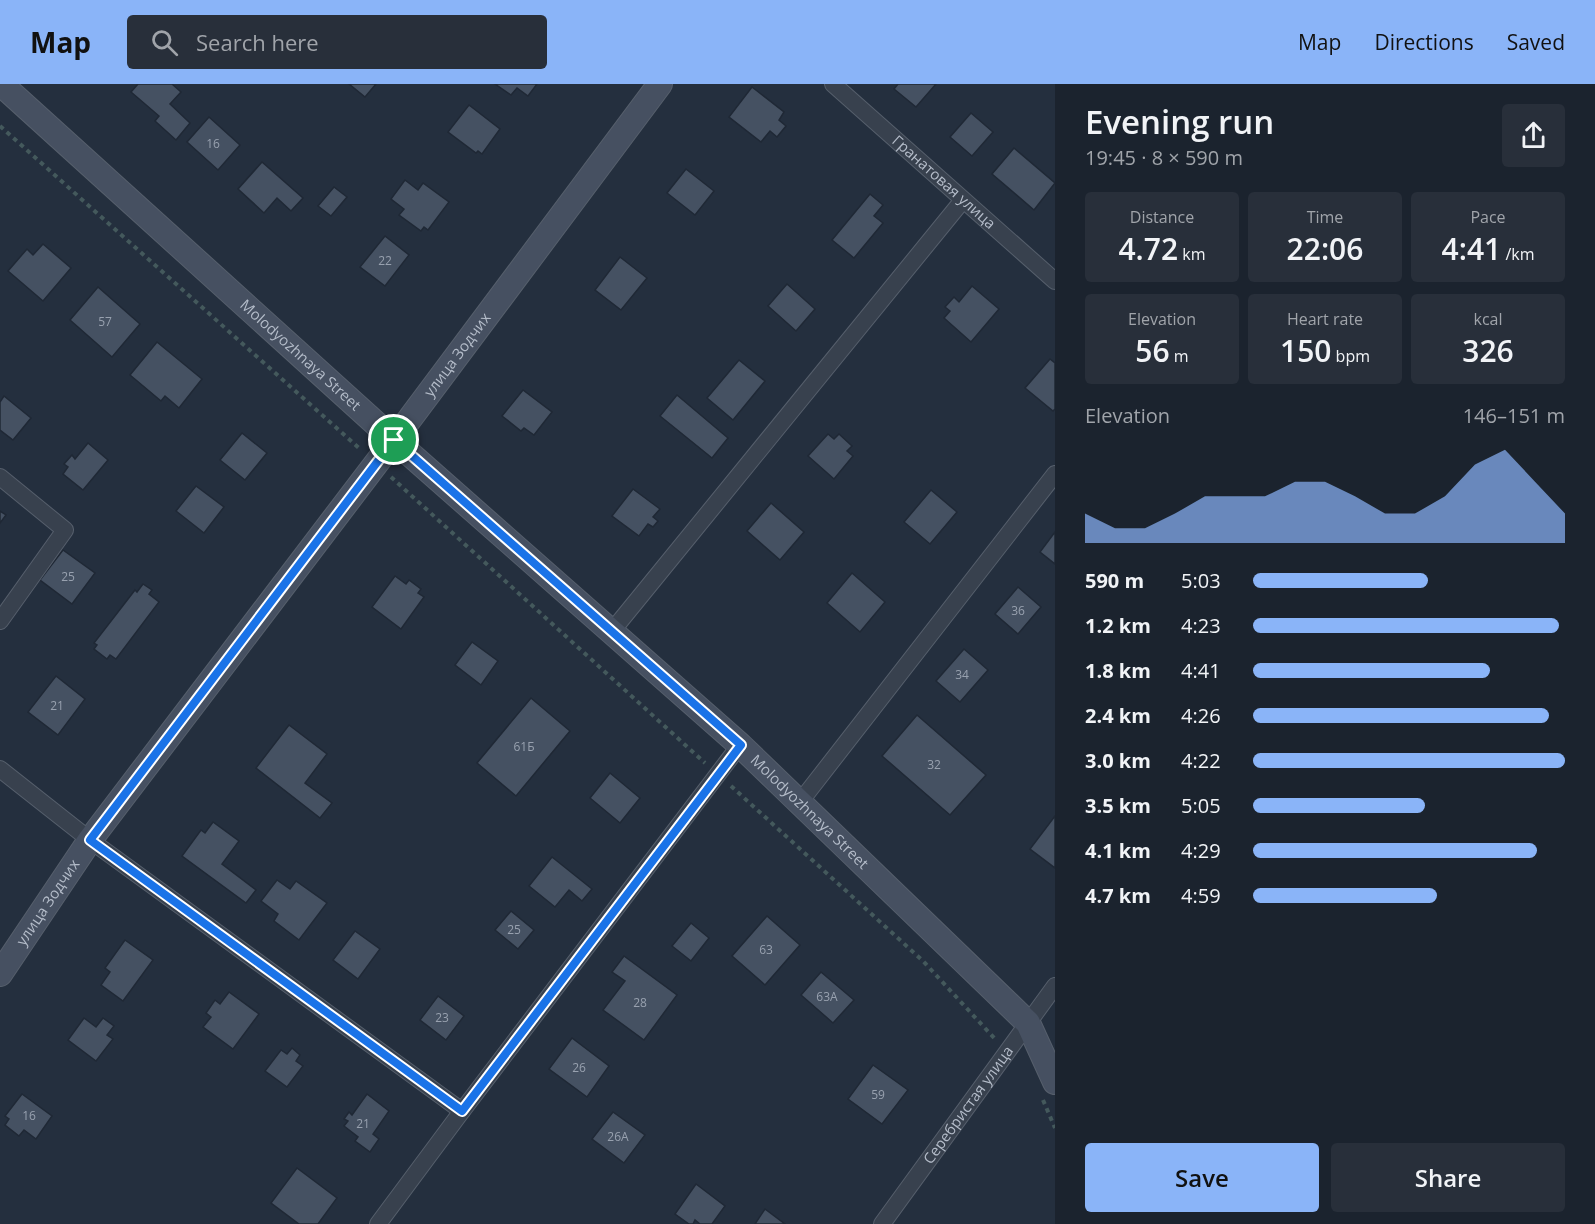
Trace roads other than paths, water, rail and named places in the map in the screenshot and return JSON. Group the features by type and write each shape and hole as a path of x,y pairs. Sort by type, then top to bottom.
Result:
{"street":[{"name":"Molodyozhnaya Street","path":"1,84 394,440 741,745 1028,1023 1047,1087"},
{"name":"улица Зодчих","path":"0,974 90,840 394,440 660,84"},
{"name":"Гранатовая улица","path":"833,84 1055,281"},
{"path":"612,631 963,200"},
{"path":"800,802 1055,474"},
{"path":"0,477 65,530 0,621"},
{"path":"378,1224 741,745"},
{"path":"0,770 90,840 462,1111"},
{"name":"Серебристая улица","path":"882,1224 1055,986"}]}
